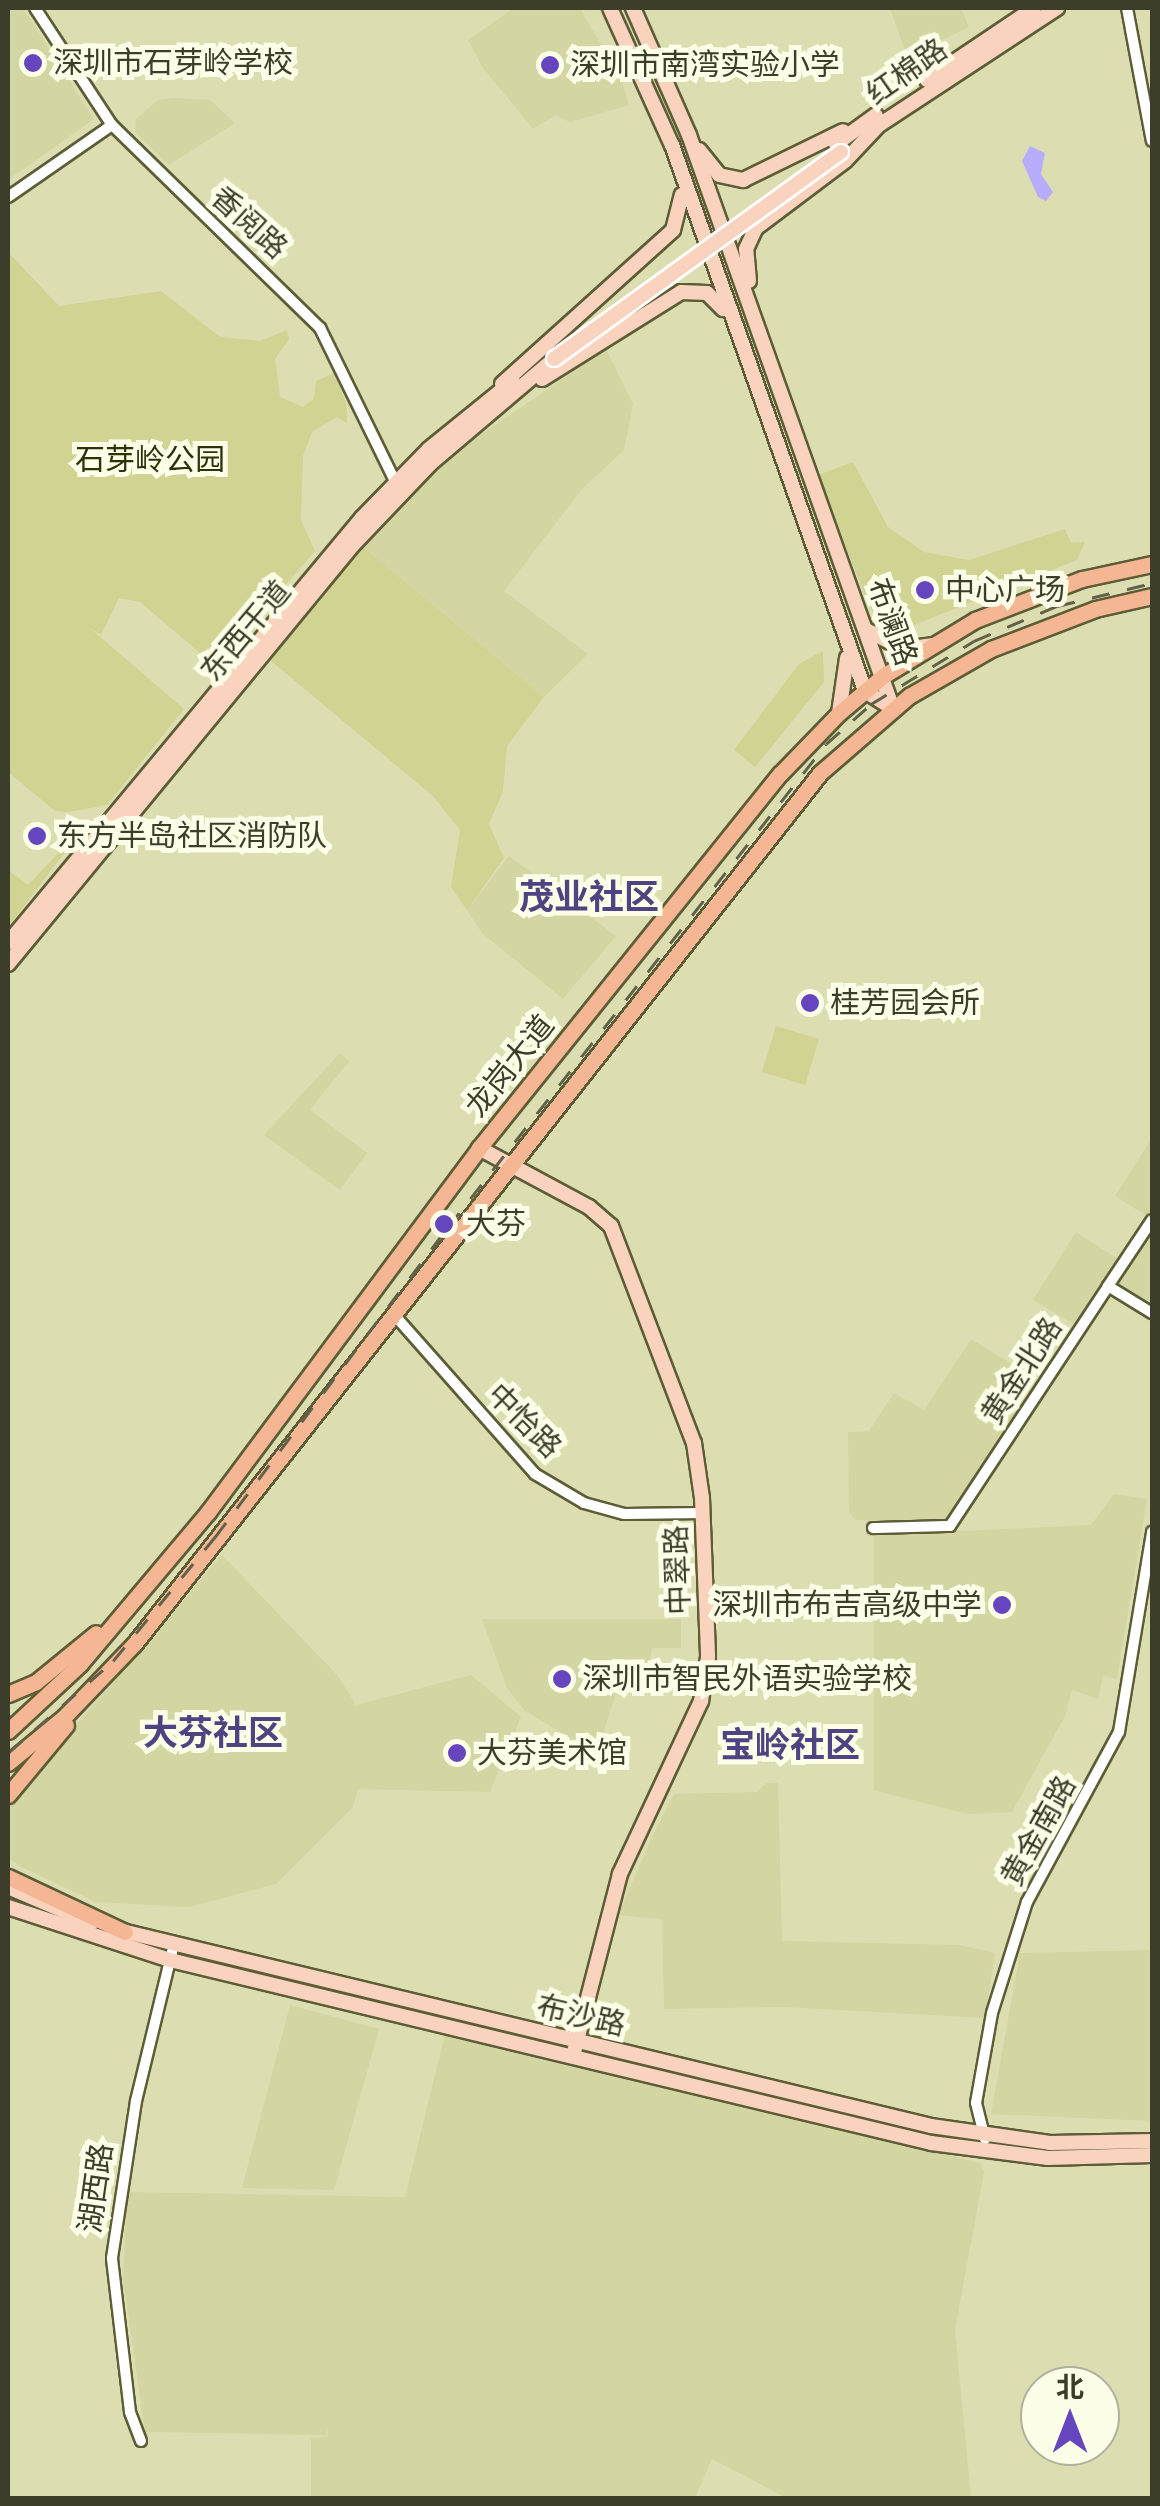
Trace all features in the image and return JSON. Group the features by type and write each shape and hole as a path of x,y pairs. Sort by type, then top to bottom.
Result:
{"highway":[{"name":"龙岗大道","path":"8,1731 80,1664 208,1512 478,1148 780,774 883,676 975,620 1082,579 1152,564"},
{"path":"8,1795 397,1318 820,774 894,709 1007,642 1152,596"},
{"path":"8,1694 36,1682 115,1618"},
{"path":"8,1773 97,1685"},
{"path":"8,1763 47,1733"},
{"path":"8,1877 126,1932"}],"main road":[{"name":"布澜路","path":"610,8 672,145 865,691 894,709"},
{"name":"布澜路","path":"633,8 689,135 894,709"},
{"name":"红棉路","path":"551,356 1034,8"},
{"name":"红棉路","path":"874,123 1057,8"},
{"path":"689,135 714,171 737,181 874,123"},
{"path":"766,350 746,268 749,239 765,219 858,150 874,123"},
{"path":"460,430 673,230 683,210 672,145"},
{"path":"460,430 680,292 698,290 717,300 744,356"},
{"name":"东西干道","path":"8,942 398,488 460,430 551,356"},
{"name":"东西干道","path":"8,964 398,488"},
{"path":"806,531 828,523"},
{"path":"866,630 904,648 932,645"},
{"path":"840,713 848,682 846,642"},
{"name":"中翠路","path":"478,1148 589,1207 622,1246 694,1444 703,1513 708,1658 702,1701 620,1874 574,2050"},
{"name":"布沙路","path":"8,1887 46,1908 126,1932 989,2154 1152,2155"},
{"name":"布沙路","path":"8,1908 170,1960 984,2136 1152,2141"}],"street":[{"name":"香阅路","path":"35,8 112,125 320,328 398,488"},
{"path":"1127,8 1152,140"},
{"path":"8,197 112,125"},
{"name":"黄金北路","path":"873,1528 950,1526 1152,1220"},
{"path":"1108,1286 1152,1313"},
{"name":"中怡路","path":"397,1318 535,1474 584,1503 624,1514 703,1513"},
{"name":"黄金南路","path":"989,2154 976,2103 992,2014 1026,1902 1119,1732 1152,1532"},
{"name":"湖西路","path":"141,2441 130,2412 112,2258 116,2201 174,1944"}],"shaded area":[{"name":"深圳市石芽岭学校","path":"8,8 23,8 94,119 8,180"},
{"name":"深圳市南湾实验小学","path":"514,8 580,8 608,57 614,55 629,105 570,122 556,115 533,129 483,68 468,40"},
{"path":"890,8 961,8 969,27 907,57"},
{"path":"158,100 210,100 235,123 169,165 135,132 136,119"},
{"path":"1030,146 1045,153 1041,174 1053,192 1046,201 1038,197 1022,161"},
{"path":"606,349 633,404 624,450 582,489 504,591 588,654 544,697 363,547 447,458"},
{"path":"509,856 616,936 563,999 482,933 467,910"},
{"path":"340,1053 349,1061 310,1110 367,1153 340,1190 264,1135"},
{"path":"1152,1138 1152,1219 1115,1196"},
{"path":"1152,1224 1152,1309 1114,1284 1082,1329 1033,1300 1076,1232 1126,1264"},
{"path":"971,1339 1041,1382 945,1523 855,1520 849,1512 848,1432 869,1431 894,1393 924,1410"},
{"name":"深圳市布吉高级中学","path":"1114,1494 1147,1499 1117,1679 1103,1676 1098,1699 1072,1690 1065,1716 1012,1812 967,1814 874,1790 874,1535 1091,1525"},
{"path":"222,1555 338,1676 356,1705 471,1675 521,1717 490,1792 358,1789 353,1807 276,1884 189,1907 96,1902 19,1866 8,1857 8,1805"},
{"name":"深圳市智民外语实验学校","path":"482,1619 681,1619 681,1648 652,1648 648,1671 625,1664 597,1753 525,1711 507,1688"},
{"path":"766,1783 778,1783 782,1941 960,1945 995,1953 985,2018 783,2007 664,2009 662,1919 618,1915 654,1833 674,1794 757,1792"},
{"path":"1152,1950 1152,2121 991,2114 1020,1953"},
{"path":"290,2005 379,2029 334,2190 242,2188"},
{"path":"445,2034 980,2163 984,2172 955,2330 971,2498 787,2498 712,2459 695,2498 311,2498 311,2438 328,2437 327,2425 326,2435 145,2432 123,2279 127,2192 405,2197"}],"green space":[{"name":"石芽岭公园","path":"8,252 59,306 161,291 220,337 260,341 287,330 289,339 275,359 280,397 303,407 314,399 316,381 334,373 346,403 347,423 337,417 312,432 303,456 301,520 315,551 215,666 140,602 119,598 101,635 90,628 184,709 107,805 68,812 55,811 8,772"},
{"path":"853,462 888,527 924,552 969,560 1065,529 1071,543 1085,542 1077,560 896,632 879,623 867,601 818,475"},
{"path":"363,547 544,697 507,746 503,791 489,824 504,858 467,910 451,887 460,830 433,796 270,660"},
{"path":"823,651 824,682 755,767 734,750 799,664"},
{"path":"65,846 65,852 8,927 8,870 28,885"},
{"path":"776,1026 819,1039 805,1085 762,1072"}],"railway":[{"path":"8,1753 113,1661 215,1537 448,1227 826,744 871,704 974,641 1057,606 1152,583"}],"place":[{"name":"深圳市石芽岭学校","path":"33,63"},
{"name":"深圳市南湾实验小学","path":"550,65"},
{"name":"中心广场","path":"925,590"},
{"name":"东方半岛社区消防队","path":"37,836"},
{"name":"桂芳园会所","path":"810,1003"},
{"name":"大芬","path":"444,1224"},
{"name":"深圳市布吉高级中学","path":"1002,1605"},
{"name":"深圳市智民外语实验学校","path":"562,1679"},
{"name":"大芬美术馆","path":"457,1753"}],"district":[{"name":"茂业社区","path":"589,897"},
{"name":"大芬社区","path":"213,1733"},
{"name":"宝岭社区","path":"790,1745"}]}
